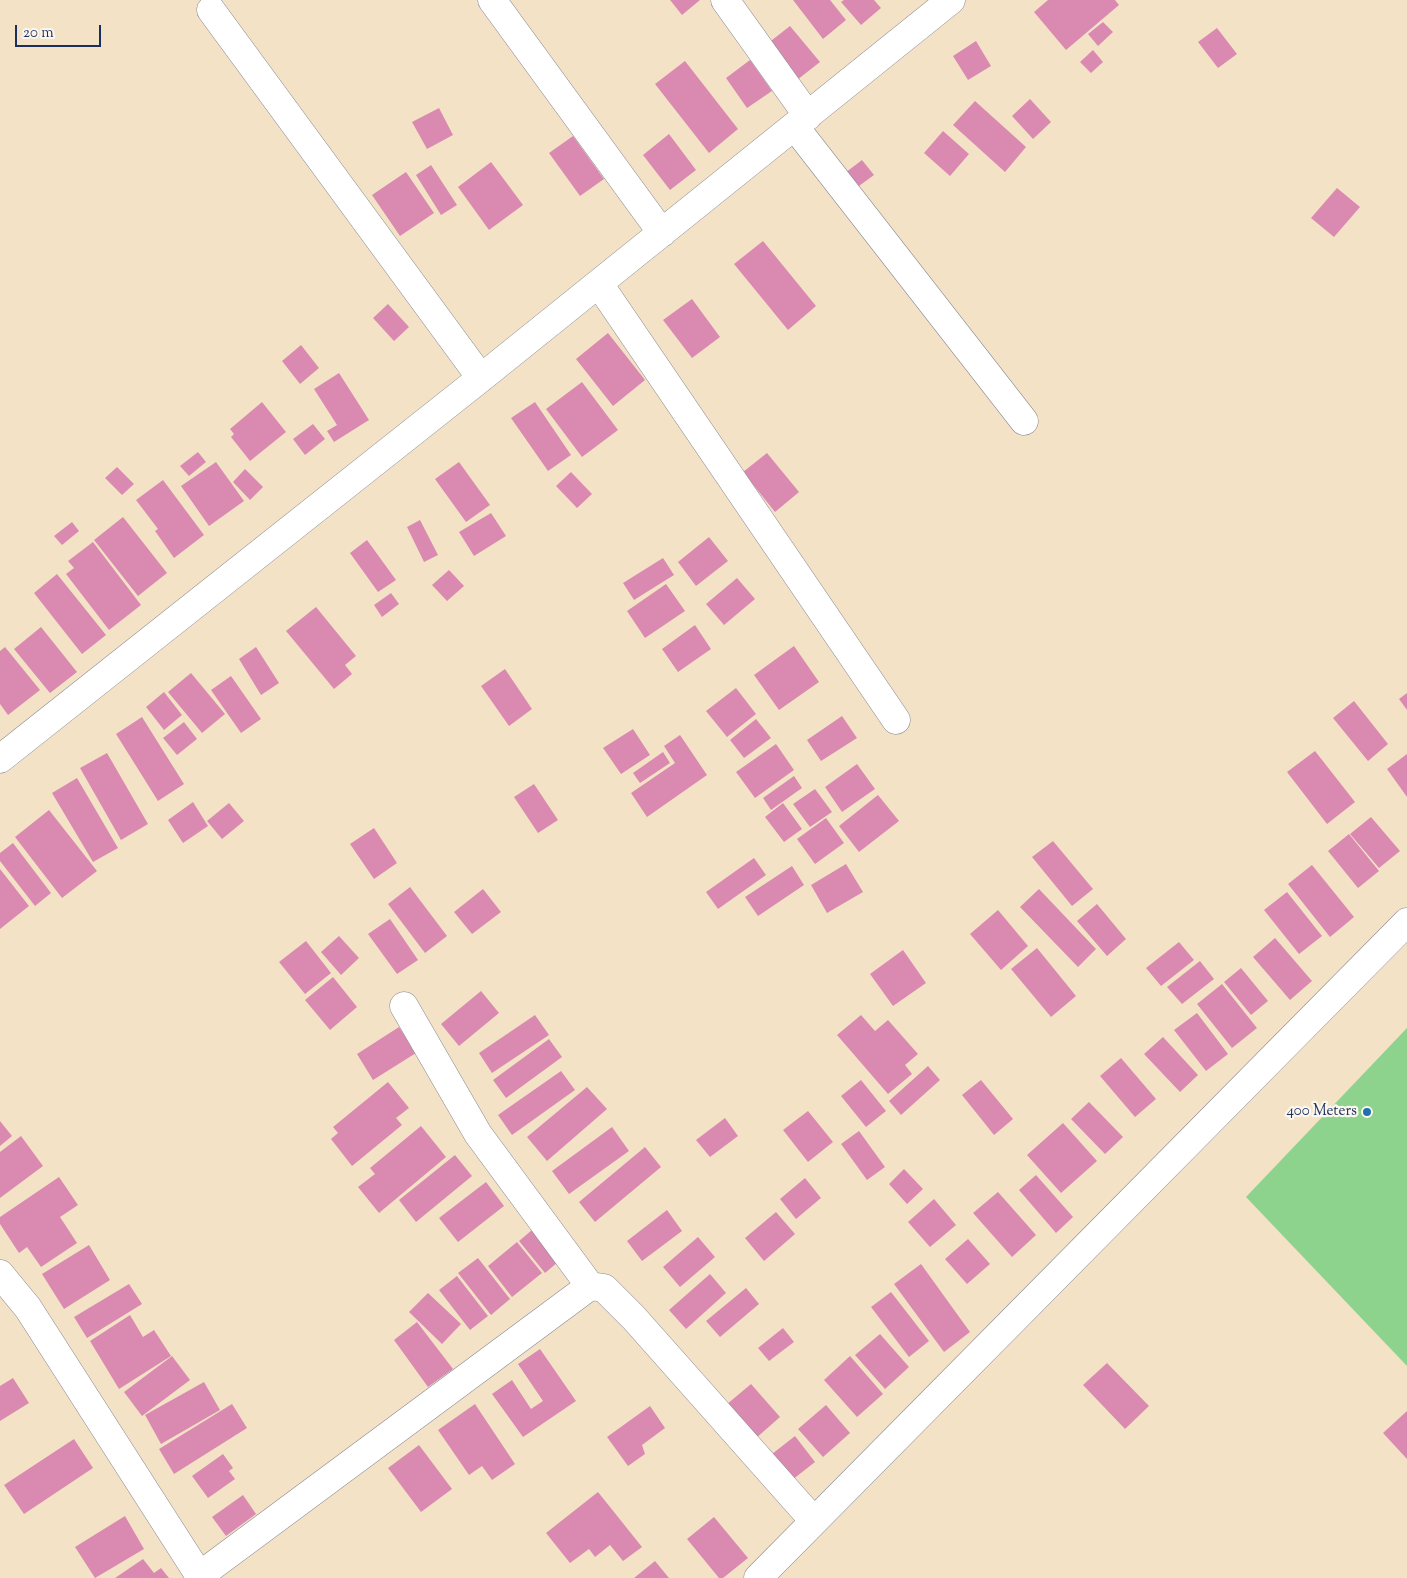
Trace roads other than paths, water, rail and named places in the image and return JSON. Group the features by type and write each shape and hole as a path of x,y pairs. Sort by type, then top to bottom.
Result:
{"street":[{"path":"492,0 662,234"},
{"path":"725,0 802,122 1024,421"},
{"path":"0,759 662,234 951,0"},
{"path":"211,10 481,378"},
{"path":"598,284 896,720"},
{"path":"758,1578 1407,922"},
{"path":"404,1006 478,1134 590,1286"},
{"path":"0,1274 28,1308 200,1577 590,1286 604,1288 634,1318 814,1522"}],"place":[{"name":"400 Meters","path":"1367,1112"}]}
